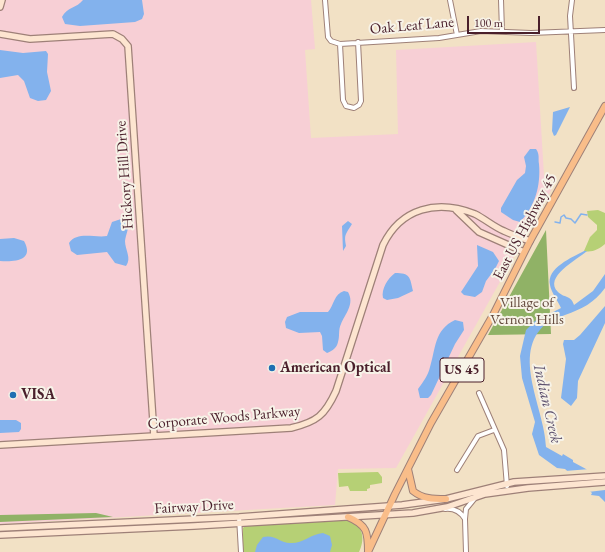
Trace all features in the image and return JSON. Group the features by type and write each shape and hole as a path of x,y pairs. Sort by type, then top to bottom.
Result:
{"main road":[{"name":"East US Highway 45","path":"368,552 408,468 493,315 524,252 605,106"},
{"path":"408,468 413,491 420,497 430,499 446,499"},
{"path":"348,517 357,520 364,527 368,552"}],"street":[{"path":"0,7 2,0"},
{"path":"325,0 328,37 331,41 340,44 343,100 346,106 354,108 359,105 361,101 358,42"},
{"path":"450,0 457,35"},
{"path":"500,0 502,31"},
{"path":"572,0 570,16 574,88"},
{"name":"Oak Leaf Lane","path":"340,44 439,38 481,31 530,33 605,30"},
{"name":"Hickory Hill Drive","path":"0,34 30,39 112,34 122,39 128,46 154,436"},
{"name":"Corporate Woods Parkway","path":"0,445 291,428 306,424 319,417 329,405 336,391 383,245 387,236 404,217 419,210 434,207 456,210 474,214 505,232 530,241"},
{"path":"456,210 479,232 524,252"},
{"path":"479,393 504,450 507,490"},
{"path":"457,470 478,436 494,430"},
{"path":"572,481 604,479"},
{"name":"Fairway Drive","path":"0,528 239,517 389,506 446,499 507,484 572,481"},
{"name":"Fairway Drive","path":"0,535 386,515 447,507 478,496 507,490 572,481"},
{"path":"466,552 466,509 478,496"},
{"path":"421,511 429,513 453,509 458,511 465,519"},
{"path":"239,517 241,552"}],"shaded area":[{"path":"0,0 311,0 315,49 305,50 311,138 398,134 396,50 536,42 544,176 554,185 396,468 338,469 335,505 0,524"}],"green space":[{"path":"598,210 605,213 605,244 595,250 584,251 590,237 597,230 597,225 588,217 587,211"},
{"name":"Village of Vernon Hills","path":"546,230 551,334 488,335"},
{"path":"378,472 382,477 382,483 370,485 370,488 367,489 367,491 350,491 348,486 339,487 338,473"},
{"path":"96,513 113,517 0,522 0,515"},
{"path":"349,521 354,523 360,529 362,534 362,543 359,552 243,552 243,528 246,525"}],"water":[{"path":"83,0 142,0 144,14 142,19 135,22 80,26 65,24 62,17 64,14 69,9 81,3"},
{"path":"0,50 23,53 46,51 48,54 47,72 51,91 46,100 38,101 30,98 24,81 18,75 0,78"},
{"path":"570,107 556,135 554,136 552,131 553,112"},
{"path":"530,149 536,149 539,156 538,188 530,210 520,222 513,220 501,212 501,208 517,180 525,173 526,166 524,157"},
{"path":"121,219 128,222 125,241 128,257 128,263 126,266 115,263 107,252 77,255 71,251 69,243 72,239 81,236 107,236 112,222"},
{"path":"348,221 352,224 346,235 346,246 343,251 342,226"},
{"path":"14,238 24,241 27,248 27,253 21,259 0,261 0,239"},
{"path":"477,245 493,252 499,261 486,281 482,292 475,297 464,295 461,292 478,266"},
{"name":"Indian Creek","path":"584,251 587,251 569,264 558,275 555,281 555,286 558,292 569,298 574,305 593,291 605,274 605,288 587,305 571,313 551,320 538,332 532,346 530,362 546,447 573,460 573,462 586,469 605,485 605,502 599,496 591,495 592,493 565,469 557,468 539,455 532,434 535,422 522,378 520,356 526,330 535,321 561,308 550,285 552,273 561,264"},
{"path":"395,273 404,274 410,279 413,291 398,298 387,300 383,298 384,287"},
{"path":"344,291 348,292 350,296 350,305 340,326 339,340 335,348 332,350 327,353 323,350 322,336 320,332 299,333 286,328 285,322 287,317 300,312 328,312 336,297"},
{"path":"605,306 605,323 578,381 577,398 571,406 561,398 566,359 563,344 564,340 574,340"},
{"path":"455,320 463,322 464,330 455,344 431,395 428,398 420,398 418,389 428,373 439,334 448,324"},
{"path":"0,420 16,420 21,423 21,429 19,432 0,433"},
{"path":"323,533 330,536 332,545 330,552 255,552 257,545 263,537 267,536 286,543 294,543"}],"pier":[{"path":"590,469 605,482 605,490 588,492 565,471"}],"waterway":[{"path":"555,222 560,223 561,217 564,215 566,218 571,219 575,223 581,214 587,215"}],"place":[{"name":"American Optical","path":"272,368"},
{"name":"VISA","path":"13,395"}]}
